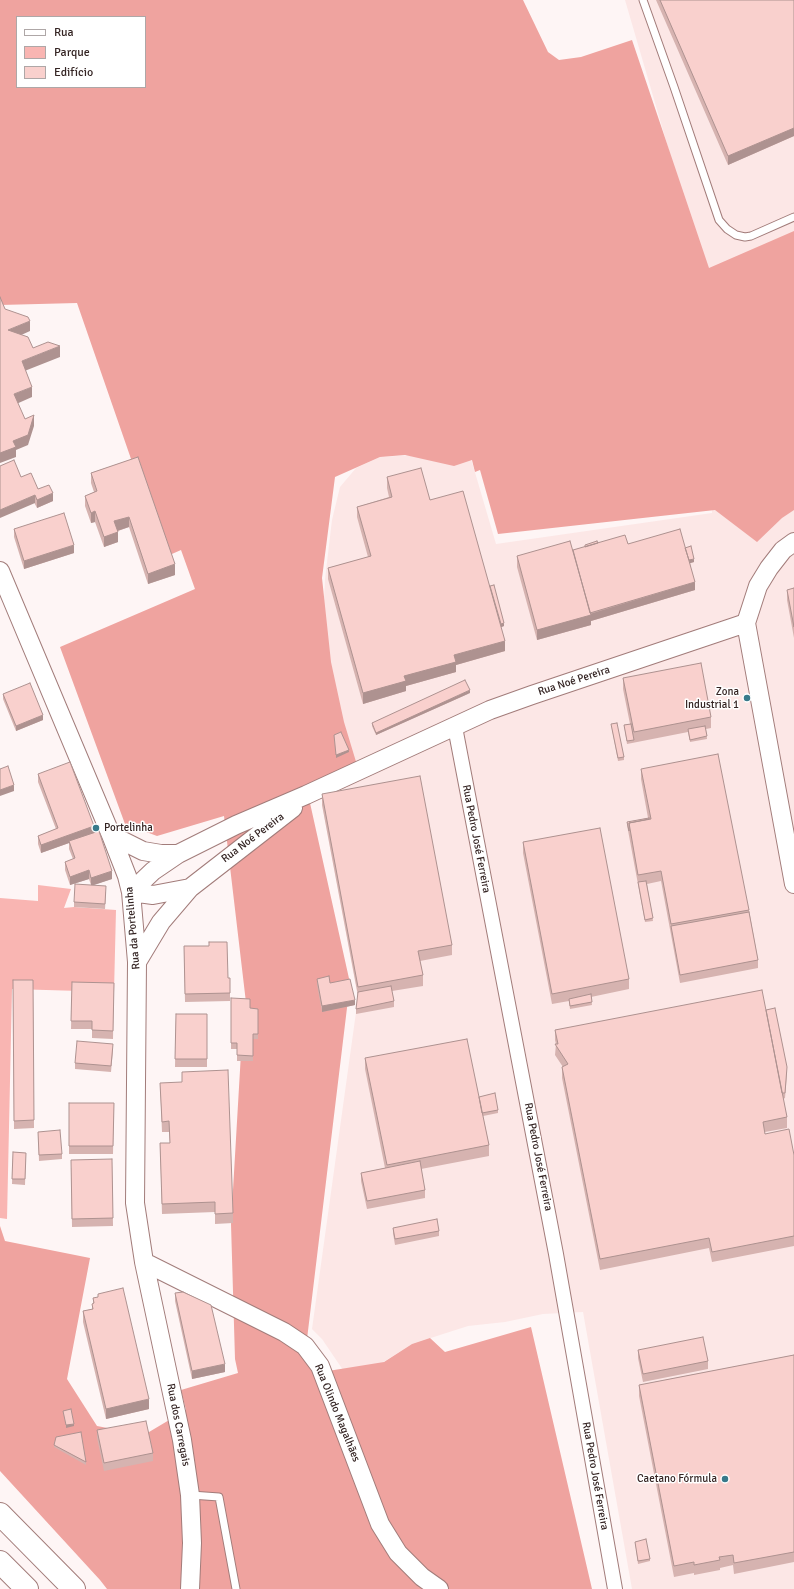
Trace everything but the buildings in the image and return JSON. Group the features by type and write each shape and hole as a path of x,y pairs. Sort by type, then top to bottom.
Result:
{"highway":[{"path":"0,1514 74,1589"},
{"path":"0,1562 27,1589"}],"street":[{"path":"794,542 783,550 768,568 758,586 746,623 794,884"},
{"name":"Rua da Portelinha","path":"0,571 111,835 127,876 131,892 137,962 135,1203 144,1262"},
{"name":"Rua Noé Pereira","path":"131,892 153,871 178,854 236,825 317,790 490,710 746,623"},
{"name":"Rua Pedro José Ferreira","path":"455,727 556,1254 615,1589"},
{"name":"Rua Noé Pereira","path":"137,962 161,922 190,888 237,850 317,790"},
{"name":"Rua Noé Pereira","path":"111,835 143,851 161,854 178,854"},
{"name":"Rua Noé Pereira","path":"131,892 153,894 190,888"},
{"name":"Rua dos Carregais","path":"144,1262 182,1440 190,1495 192,1543 190,1589"},
{"name":"Rua Olindo Magalhães","path":"144,1262 284,1332 305,1346 320,1366 380,1524 398,1553 422,1577 439,1589"}],"lane":[{"path":"643,0 719,220 727,229 736,235 745,237 751,236 794,217"},
{"path":"190,1495 219,1497 236,1589"}],"shaded area":[{"path":"0,0 523,0 548,52 559,60 581,57 632,40 709,268 794,231 794,510 782,518 757,542 715,510 498,534 480,470 475,472 472,460 454,466 405,455 380,457 335,477 322,578 331,662 344,722 357,765 306,785 350,983 307,1339 328,1371 384,1362 412,1344 430,1338 445,1352 531,1327 592,1589 107,1589 0,1471 0,1226 5,1241 90,1258 67,1379 97,1426 144,1435 186,1410 181,1390 238,1373 235,1359 231,1224 242,1036 247,1011 224,816 157,836 125,824 60,647 195,589 181,550 165,557 77,303 0,305"},
{"path":"625,0 794,0 794,1589 632,1589 583,1312 543,1314 505,1322 468,1326 412,1344 348,1384 343,1370 322,1339 312,1329 358,998 322,805 336,758 323,622 325,579 332,520 340,487 356,468 380,457 469,452 496,544 712,513 705,274"}],"green space":[{"path":"38,885 71,889 64,908 74,907 116,910 114,992 12,989 7,1219 0,1218 0,898 38,901"}],"place":[{"name":"Zona Industrial 1","path":"747,698"},
{"name":"Portelinha","path":"96,828"},
{"name":"Caetano Fórmula","path":"725,1479"}]}
